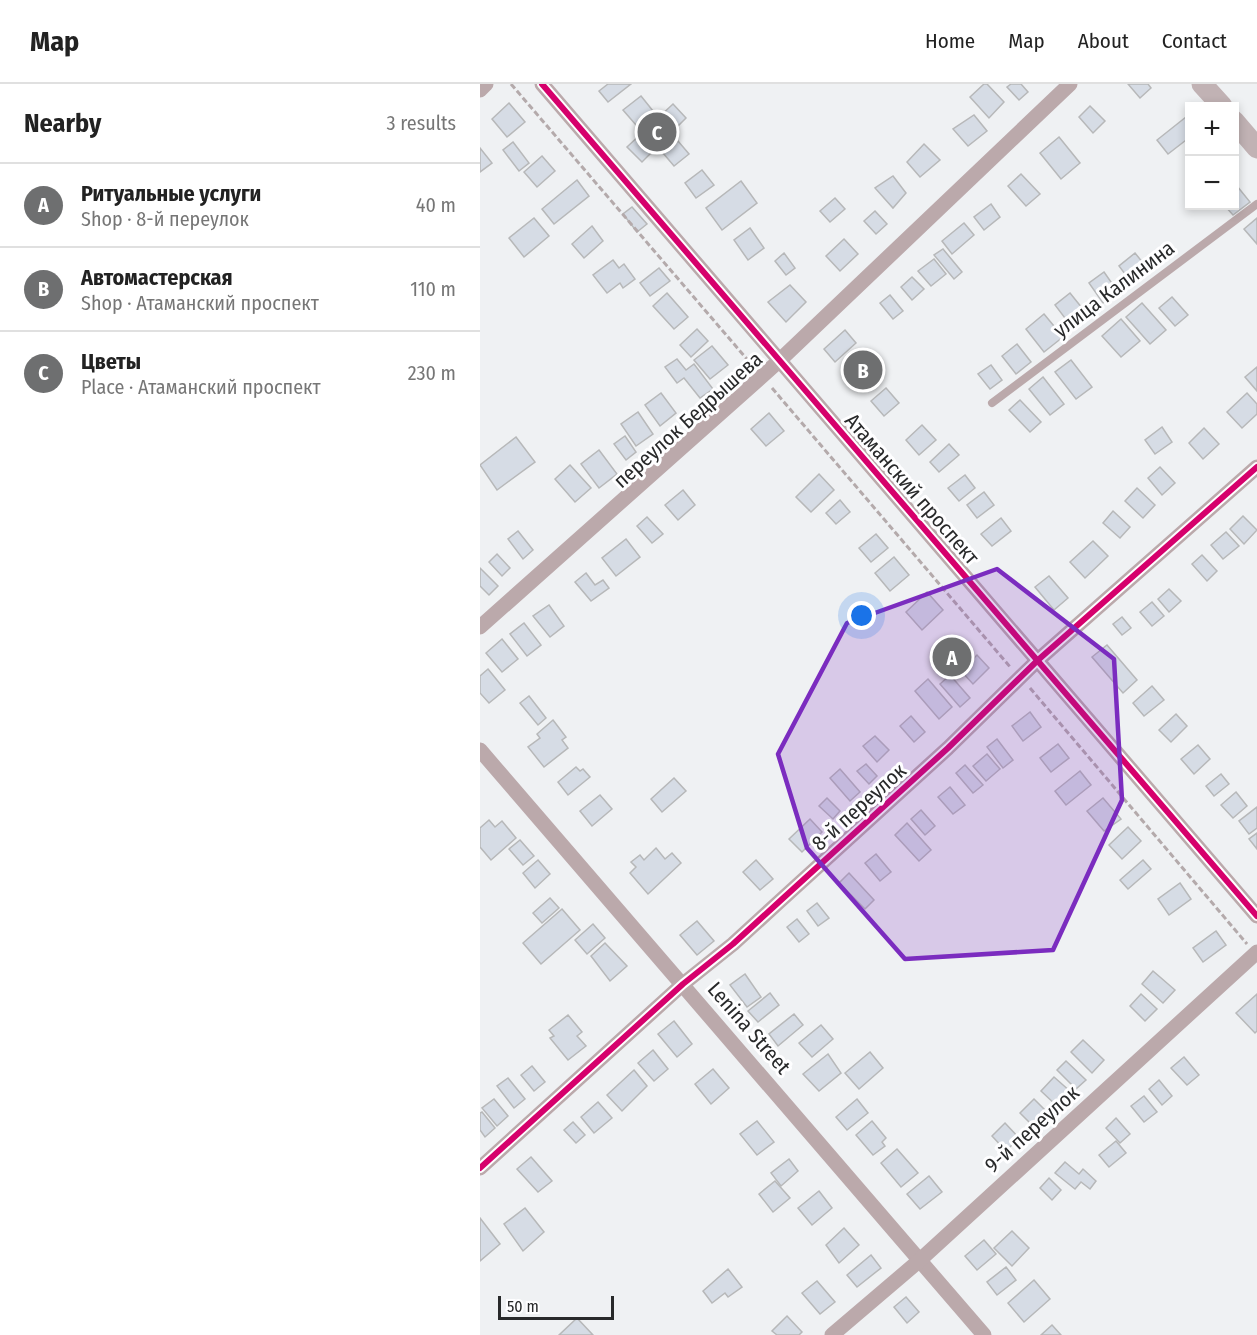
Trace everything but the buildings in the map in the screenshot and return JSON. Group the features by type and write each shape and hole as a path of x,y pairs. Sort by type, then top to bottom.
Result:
{"main road":[{"path":"1202,84 1218,102"},
{"path":"1239,127 1257,147"}],"street":[{"path":"480,90 486,84"},
{"name":"Атаманский проспект","path":"542,84 1257,916"},
{"name":"переулок Бедрышева","path":"480,627 762,376 1070,84"},
{"name":"8-й переулок","path":"480,1168 683,984 733,944 948,748 1038,660 1257,467"},
{"name":"Lenina Street","path":"480,750 984,1335"},
{"name":"9-й переулок","path":"832,1335 920,1260 1256,953"}],"lane":[{"name":"улица Калинина","path":"993,403 1257,204"}],"path":[{"path":"511,84 1256,953"}],"highlighted area":[{"path":"997,569 1114,659 1122,800 1053,950 905,959 807,848 778,754 847,623"}],"cycle path":[{"path":"542,84 1257,916"},
{"path":"480,1168 683,984 733,944 948,748 1038,660 1257,467"}],"place":[{"name":"Цветы","path":"657,132"},
{"name":"Автомастерская","path":"863,370"},
{"name":"Ритуальные услуги","path":"952,657"}]}
